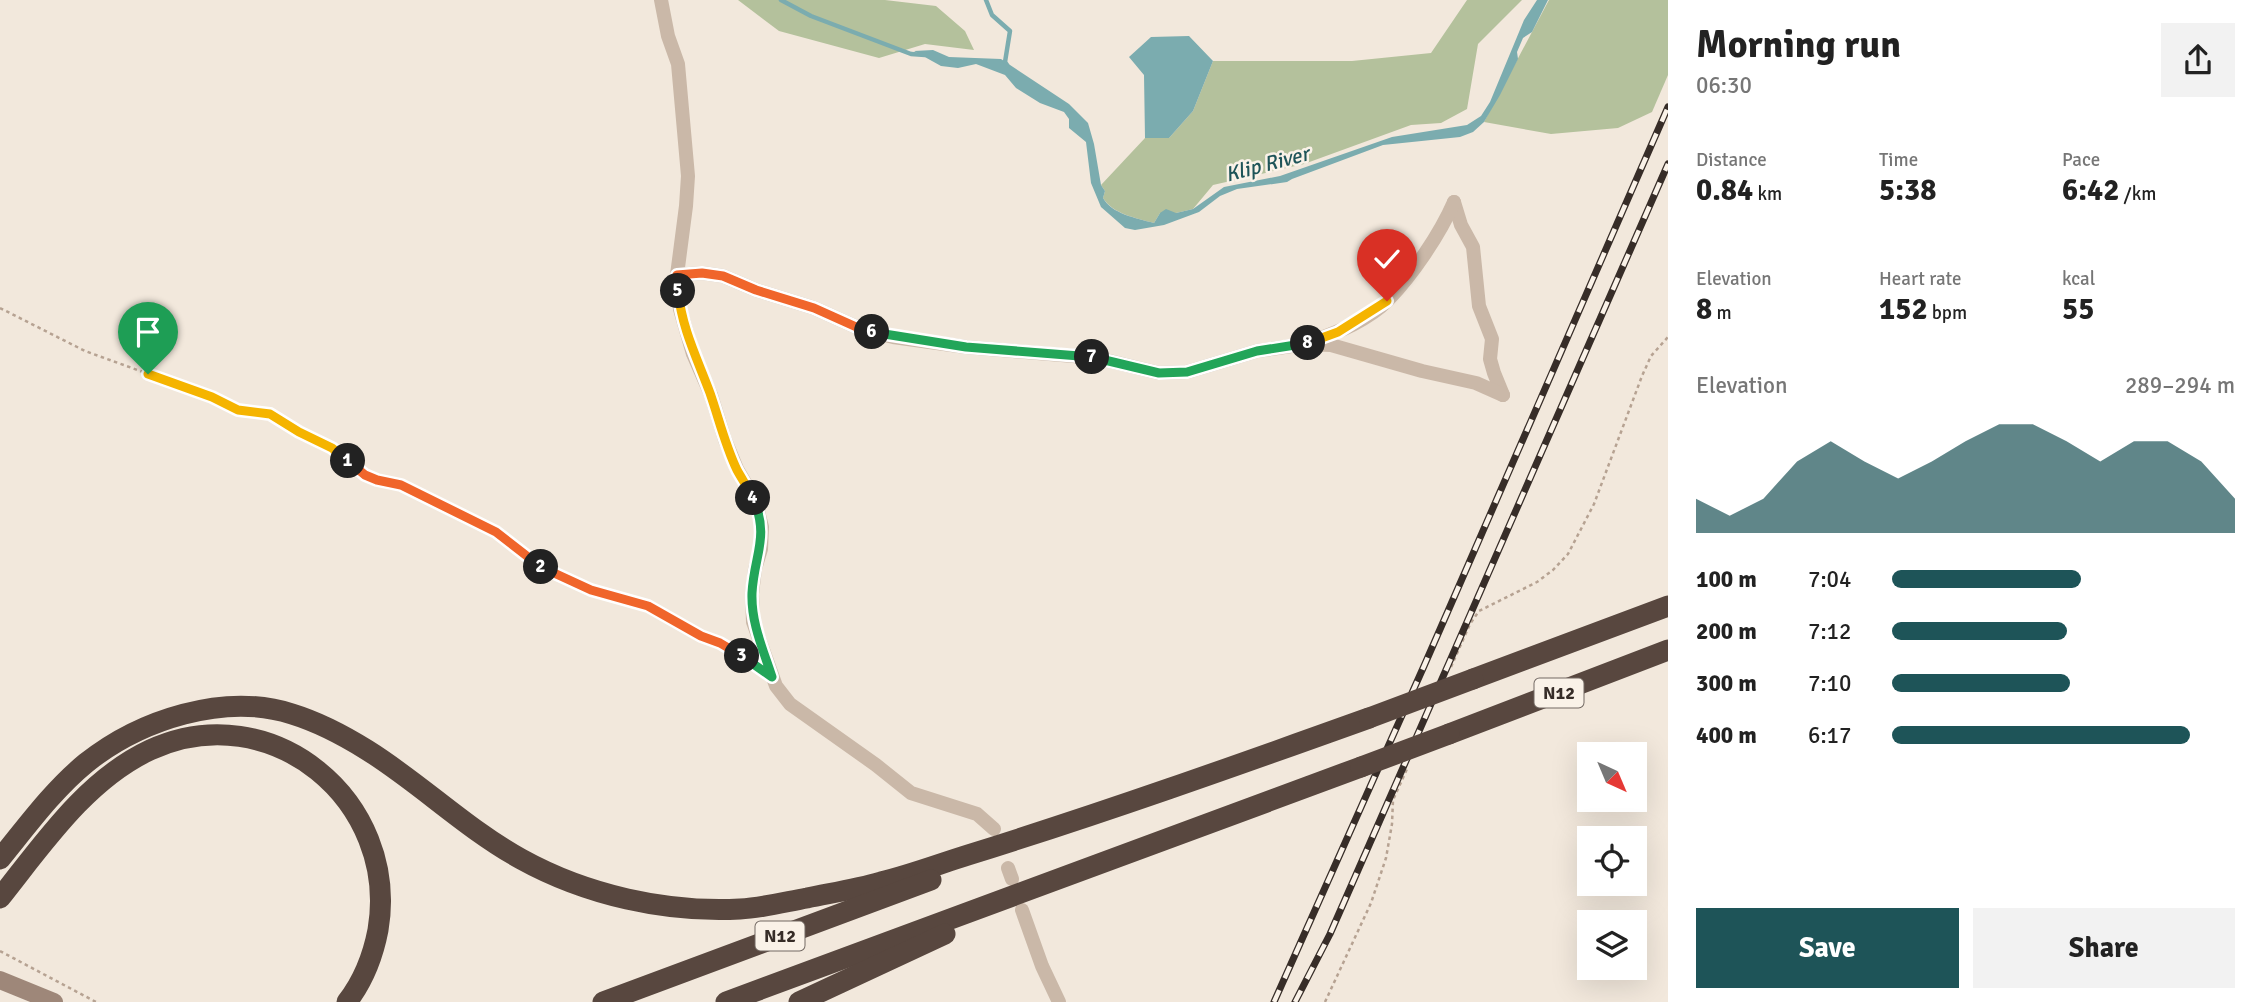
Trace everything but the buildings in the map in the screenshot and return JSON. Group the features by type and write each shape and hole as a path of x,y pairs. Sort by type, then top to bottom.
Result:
{"highway":[{"name":"N12","path":"603,1002 1041,840 1119,807 1668,606"},
{"name":"N12","path":"726,1002 1361,767 1668,650"},
{"path":"0,859 59,789 100,752 157,722 222,707 258,707 290,713 329,729 389,765 522,860 581,885 625,899 690,908 742,909 881,882 1119,807"},
{"path":"0,898 82,800 128,762 167,744 211,736 243,738 269,744 310,764 342,793 364,826 376,859 380,911 374,946 365,973 347,1002"},
{"path":"799,1002 1120,857"}],"main road":[{"path":"0,980 54,1002"}],"street":[{"path":"661,0 668,36 678,64 688,176 677,275 680,309 693,354 711,395 737,469 755,500 762,527 761,549 752,594 753,622 772,677 780,694 790,704 911,793 977,814 994,829"},
{"path":"677,275 702,273 723,276 756,290 814,308 863,330 966,347 1097,358 1159,373 1187,372 1257,351 1305,344 1331,345 1476,383 1503,395 1490,359 1492,339 1479,306 1473,247 1461,225 1454,202 1426,251 1387,301 1338,332 1305,344"},
{"path":"1023,911 1042,966 1059,1002"}],"path":[{"path":"0,307 85,351 212,397 238,410 270,414 332,448 365,475 401,485 496,532 535,564 591,590 648,606 701,636 720,643 772,677"},
{"path":"0,951 96,1002"}],"green space":[{"path":"738,0 885,0 936,6 965,31 974,50 925,44 879,58 779,31"},
{"path":"1467,0 1522,0 1478,44 1467,109 1441,123 1411,125 1304,164 1213,185 1193,209 1160,213 1154,223 1119,212 1103,198 1105,191 1101,185 1145,138 1169,138 1193,111 1213,61 1352,61 1431,53"},
{"path":"1549,0 1668,0 1668,75 1652,112 1618,128 1551,134 1484,122"}],"water":[{"path":"1537,0 1548,0 1532,32 1523,38 1517,52 1518,59 1500,95 1484,122 1473,132 1460,137 1383,145 1287,182 1237,189 1220,196 1199,212 1164,225 1135,230 1125,228 1101,207 1091,183 1086,142 1069,128 1069,119 1064,112 1040,103 1016,88 1005,75 976,64 958,68 941,66 914,51 933,50 949,57 1001,59 1069,104 1088,123 1101,185 1105,191 1103,198 1118,212 1154,223 1166,209 1176,213 1193,209 1224,187 1280,176 1392,137 1467,125 1481,116 1490,102 1524,20"},
{"path":"1189,36 1213,61 1193,111 1169,138 1145,138 1144,75 1129,57 1151,37"}],"waterway":[{"name":"Klip River","path":"781,0 811,16 911,54 925,55"},
{"path":"986,0 992,15 1010,31 1005,62 1007,65"}],"railway":[{"path":"1274,1002 1668,107"},
{"path":"1295,1002 1330,934 1668,164"}],"route":[{"path":"148,374 212,397 238,410 270,414 332,448 365,475 401,485 469,517 496,532 535,564 591,590 648,606 701,636 720,643 772,677 753,622 752,594 761,549 762,527 755,500 737,469 711,395 693,354 680,309 677,275 702,273 723,276 756,290 814,308 863,330 893,337 966,347 1097,358 1159,373 1187,372 1257,351 1305,344 1338,332 1387,301"}]}
